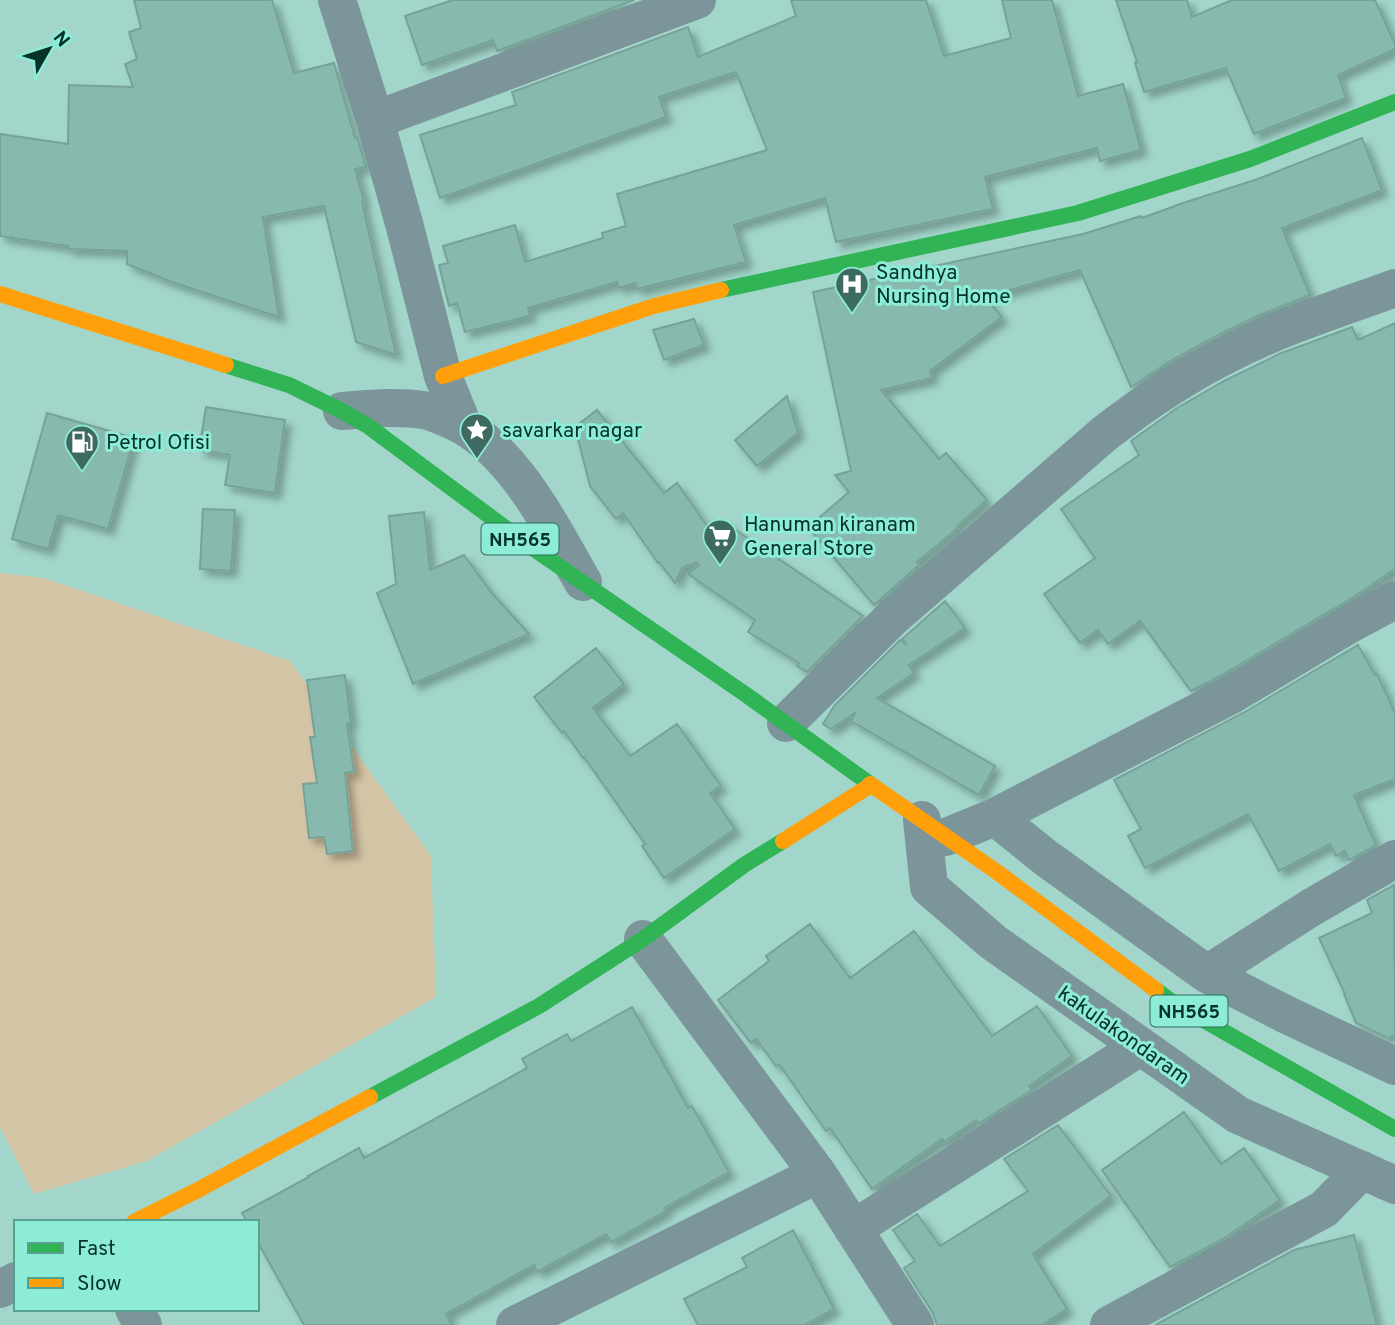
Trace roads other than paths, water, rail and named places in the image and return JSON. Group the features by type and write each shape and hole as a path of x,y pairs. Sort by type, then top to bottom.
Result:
{"main road":[{"path":"443,376 654,306 1078,213 1250,159 1395,103"},
{"name":"NH565","path":"0,295 289,385 368,426 531,547 998,872 1172,1002 1395,1129"},
{"path":"138,1220 539,1006 643,939 744,865 871,785"}],"street":[{"path":"337,0 405,226 443,376 462,423"},
{"path":"375,120 697,0"},
{"path":"786,723 892,618 1140,406 1230,353 1287,327 1395,288"},
{"path":"342,411 389,408 425,410 462,423 511,468 539,506 583,582"},
{"path":"934,828 995,817 1233,694 1395,600"},
{"path":"995,817 1046,858 1207,974 1395,1066"},
{"name":"kakulakondaram","path":"934,828 929,887 993,942 1238,1115 1378,1178"},
{"path":"1207,974 1312,906 1395,859"},
{"path":"643,939 818,1174 915,1325"},
{"path":"853,1229 1140,1047"},
{"path":"515,1325 818,1174"},
{"path":"1109,1325 1378,1178"}],"place":[{"name":"Sandhya Nursing Home","path":"852,314"},
{"name":"savarkar nagar","path":"477,460"},
{"name":"Petrol Ofisi","path":"82,472"},
{"name":"Hanuman kiranam General Store","path":"720,566"}]}
